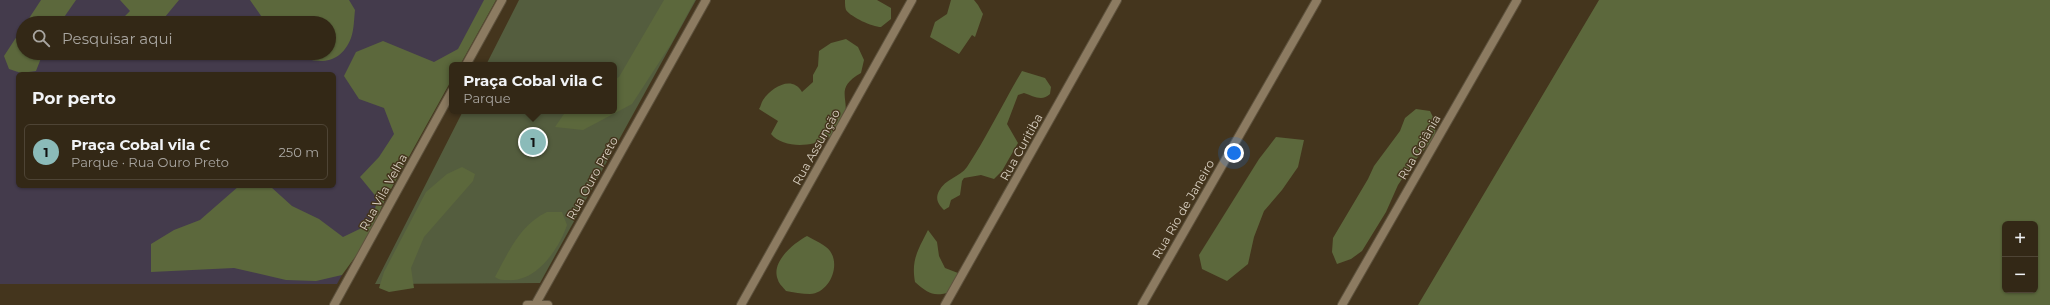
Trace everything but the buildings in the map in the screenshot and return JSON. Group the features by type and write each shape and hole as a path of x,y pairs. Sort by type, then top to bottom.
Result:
{"street":[{"path":"468,62 502,0"},
{"name":"Rua Ouro Preto","path":"535,305 706,0"},
{"name":"Rua Assunção","path":"741,305 912,0"},
{"name":"Rua Curitiba","path":"945,305 1117,0"},
{"name":"Rua Rio de Janeiro","path":"1142,305 1318,0"},
{"name":"Rua Goiânia","path":"1342,305 1517,0"},
{"name":"Rua Vila Velha","path":"334,305 449,96"},
{"path":"527,305 548,305"}],"shaded area":[{"path":"0,0 491,0 454,62 449,62 449,78 337,284 0,284"}],"green space":[{"path":"41,0 76,0 65,16 31,16"},
{"path":"120,0 179,0 166,16 125,16 130,11"},
{"path":"250,0 349,0 355,10 351,38 341,54 336,57 336,16 261,16"},
{"path":"484,0 496,0 462,62 449,62 449,84 385,200 371,230 358,253 342,275 316,281 286,280 234,268 151,272 151,244 174,230 200,220 237,188 272,188 292,206 319,219 343,237 370,224 378,199 360,177 379,157 394,134 384,108 359,99 344,76 356,52 383,41 434,62 458,49"},
{"path":"519,0 696,0 540,283 375,284 461,114 617,114 617,62 488,62"},
{"path":"664,0 695,0 671,44 632,104 617,112 617,78"},
{"path":"845,0 877,0 891,8 891,19 881,27 867,23 846,10"},
{"path":"951,0 974,0 983,14 975,37 972,35 959,54 930,37 935,22 947,14"},
{"path":"1599,0 2050,0 2050,305 1418,305"},
{"path":"16,38 16,60 40,60 36,71 18,72 9,69 4,56"},
{"path":"846,39 858,47 864,60 861,73 848,84 845,89 846,112 840,129 832,136 811,144 789,144 779,140 771,134 778,121 759,109 763,100 771,91 782,85 793,84 802,92 813,82 813,75 818,66 819,51 831,43"},
{"path":"1022,71 1045,78 1051,87 1050,94 1044,98 1034,97 1024,93 1018,95 1007,124 1018,143 1002,171 994,179 981,175 964,178 962,181 960,195 951,200 949,207 944,210 938,201 937,196 939,191 945,184 967,167"},
{"path":"1416,109 1430,111 1436,123 1435,137 1412,164 1398,185 1386,212 1362,251 1351,259 1337,264 1332,252 1333,238 1368,179 1374,166 1400,131 1405,118"},
{"path":"564,114 613,114 583,130 555,127"},
{"path":"1276,137 1304,140 1298,167 1282,190 1264,211 1254,237 1248,264 1227,281 1202,269 1199,255 1259,159"},
{"path":"462,167 475,174 473,181 424,237 411,268 414,288 389,292 379,288 384,272 426,192 447,174"},
{"path":"547,212 562,212 567,225 558,244 545,263 527,276 518,279 507,280 495,277 510,248 522,231 538,217"},
{"path":"928,230 937,242 939,256 945,268 958,273 951,292 935,294 928,292 915,282 914,267 916,255"},
{"path":"807,236 823,245 830,251 833,257 834,271 828,284 817,292 807,294 786,291 780,284 776,273 777,267 780,260 790,248"}],"place":[{"name":"Praça Cobal vila C","path":"533,142"}]}
